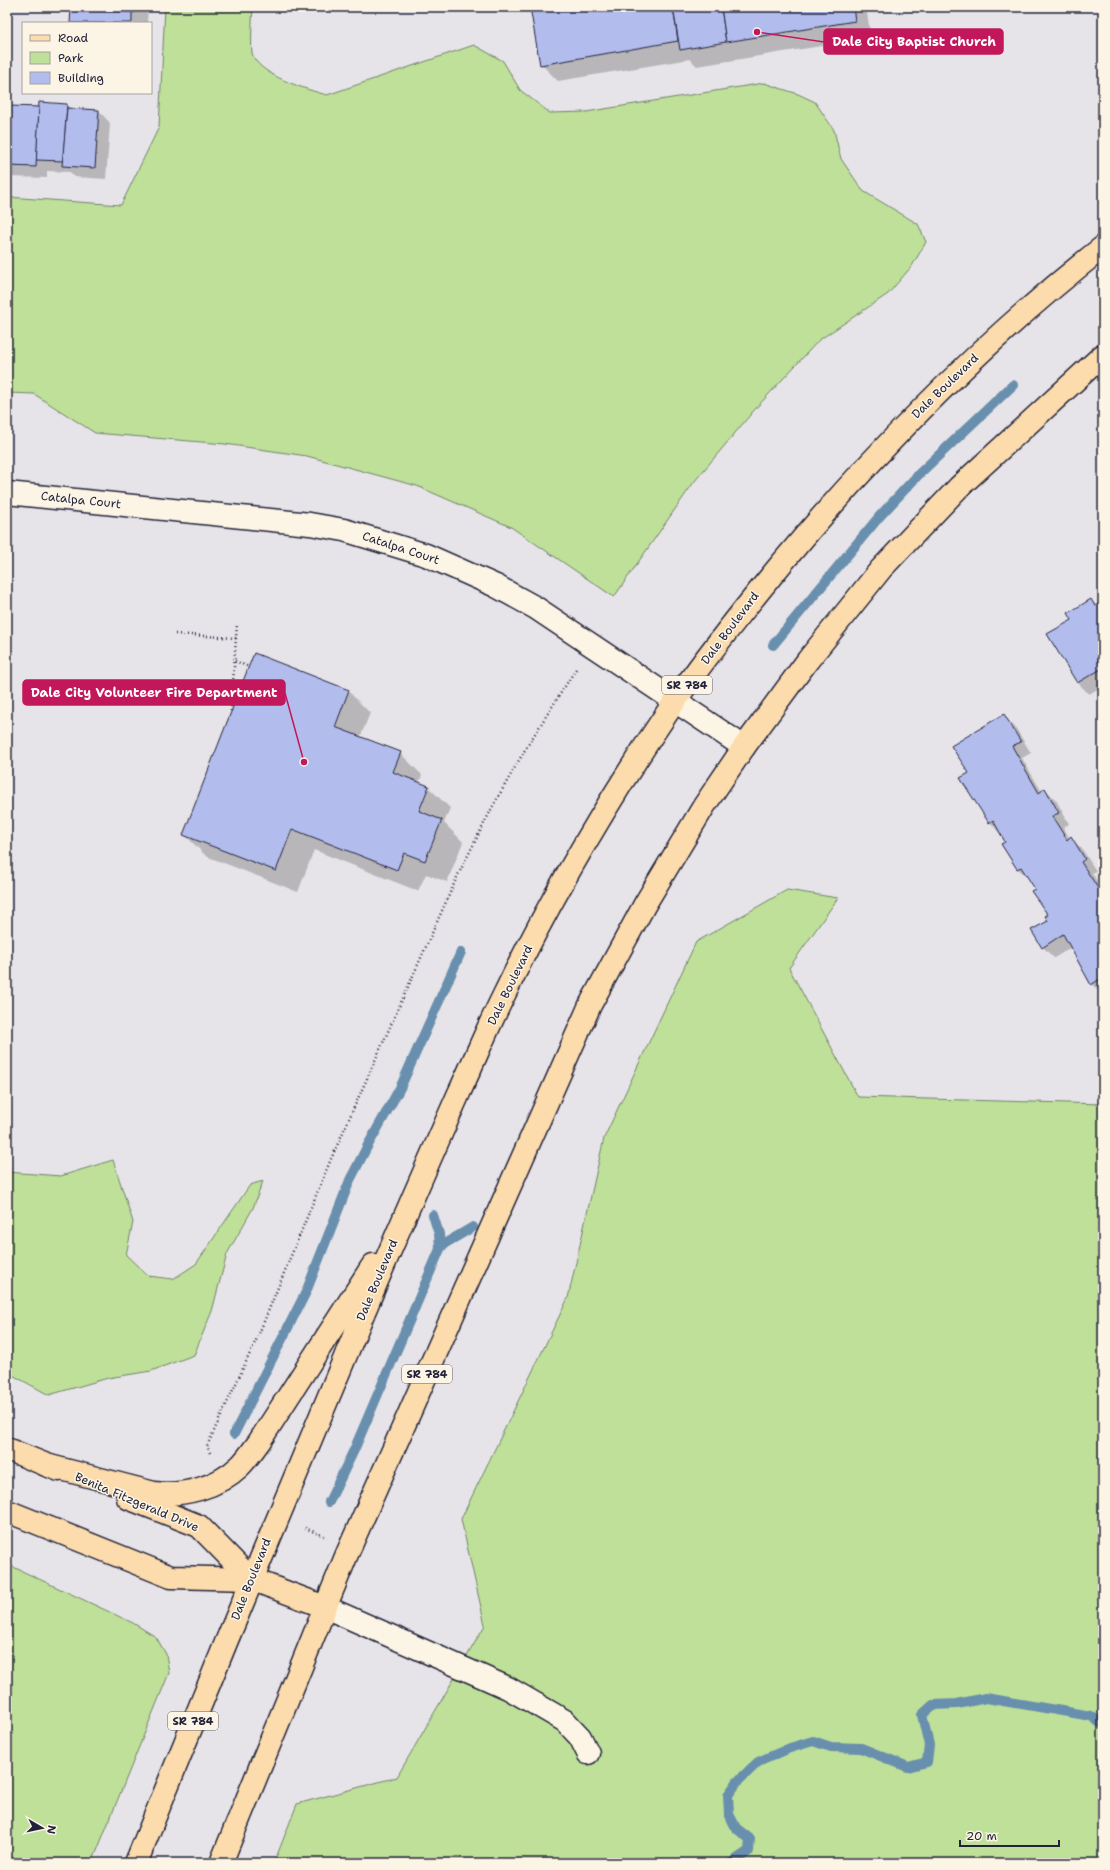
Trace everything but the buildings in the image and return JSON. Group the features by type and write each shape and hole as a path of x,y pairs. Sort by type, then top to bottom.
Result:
{"main road":[{"name":"Dale Boulevard","path":"136,1863 251,1579 403,1219 503,996 568,873 640,754 675,701 752,599 821,516 893,438 970,362 1066,276 1103,246"},
{"name":"SR 784","path":"221,1863 347,1554 590,1005 649,898 704,806 744,747 808,660 881,569 959,487 1103,355"},
{"path":"46,1465 154,1493 170,1495 190,1492 224,1478 240,1466 259,1442 403,1219"},
{"name":"Benita Fitzgerald Drive","path":"7,1449 199,1526 251,1579"},
{"name":"Benita Fitzgerald Drive","path":"7,1511 171,1577 251,1579 325,1608"}],"street":[{"name":"Catalpa Court","path":"7,493 310,524 344,530 426,555 496,586 536,608 744,747"},
{"path":"325,1608 508,1688 565,1721 580,1737 588,1753"}],"path":[{"path":"231,711 237,624"},
{"path":"175,634 236,638"},
{"path":"212,1457 207,1446 258,1336 331,1159 458,875 493,806 526,748 591,645"},
{"path":"235,661 249,667"},
{"path":"300,1526 327,1537"}],"green space":[{"path":"165,7 253,7 252,53 256,61 273,75 296,85 327,95 474,45 503,61 520,90 550,113 586,112 764,83 798,94 815,102 834,130 841,159 863,191 918,224 926,242 912,266 888,294 819,340 756,408 694,482 614,597 511,527 417,486 307,456 225,444 95,433 34,394 7,393 7,197 121,205 159,127"},
{"path":"787,890 838,898 789,968 858,1097 1103,1104 1103,1863 274,1863 297,1804 397,1777 485,1625 461,1519 568,1298 604,1138 696,942"},
{"path":"113,1160 133,1222 126,1255 148,1276 173,1279 196,1264 250,1185 263,1181 253,1208 227,1254 212,1311 194,1355 151,1371 108,1378 49,1395 7,1372 7,1172 61,1176"},
{"path":"7,1564 133,1623 156,1637 166,1654 169,1673 92,1863 7,1863"}],"waterway":[{"path":"773,645 879,517 920,473 1013,385"},
{"path":"234,1434 306,1292 350,1180 400,1088 461,952"},
{"path":"329,1502 354,1450 440,1249 439,1234 433,1215"},
{"path":"440,1249 444,1244 473,1227"},
{"path":"731,1863 749,1851 750,1839 736,1828 729,1814 728,1795 738,1781 758,1762 790,1748 813,1741 831,1747 861,1748 908,1767 927,1762 929,1745 922,1715 933,1705 957,1704 986,1698 1091,1716 1103,1725"}],"place":[{"name":"Dale City Baptist Church","path":"757,32"},
{"name":"Dale City Volunteer Fire Department","path":"304,762"}]}
